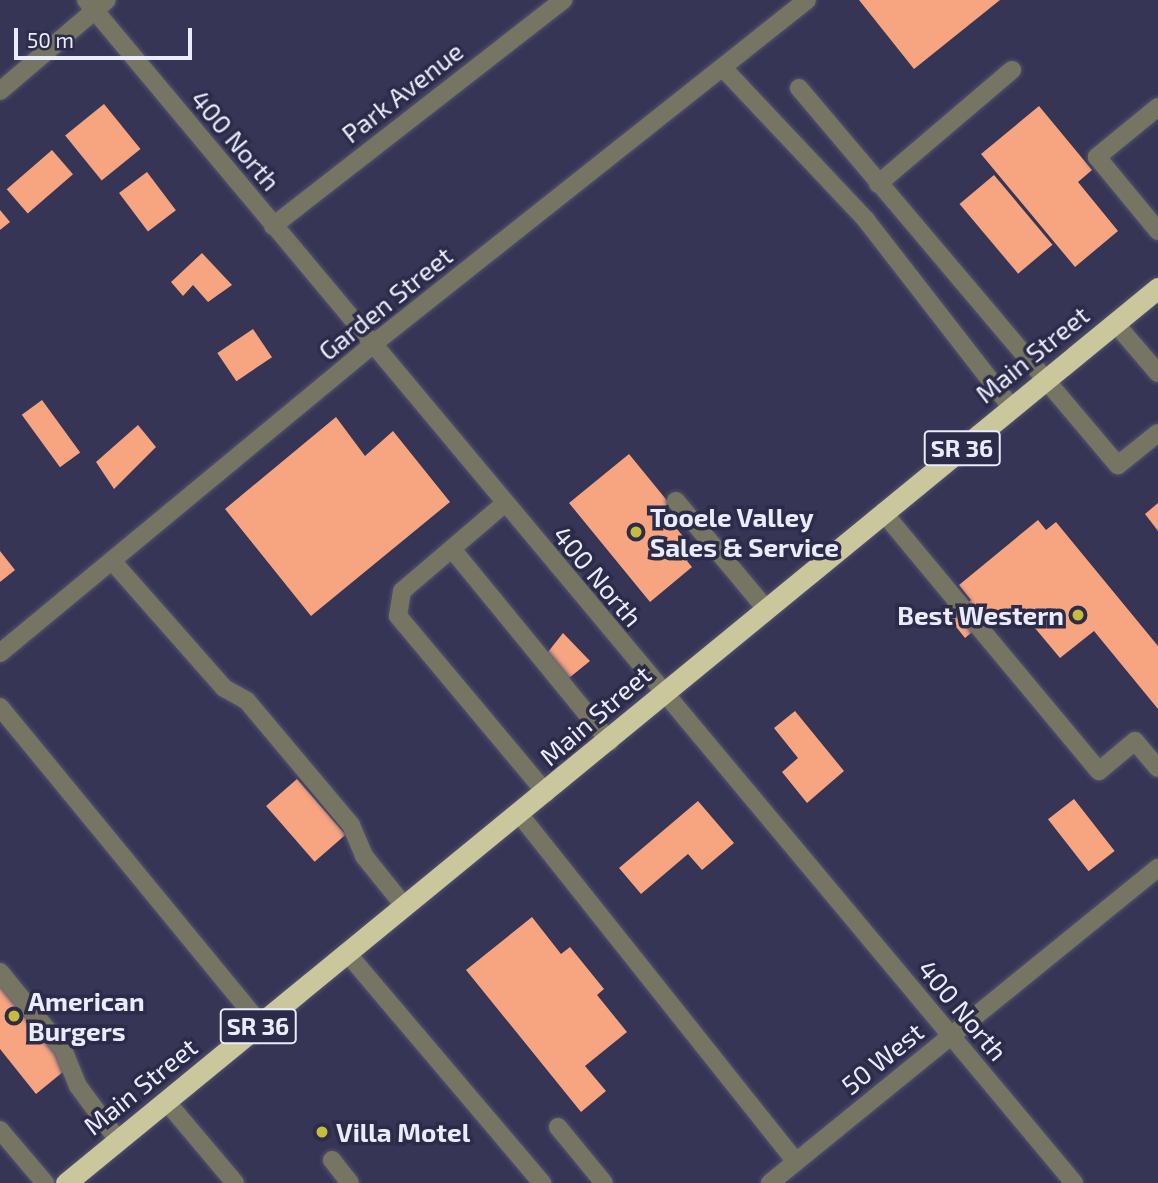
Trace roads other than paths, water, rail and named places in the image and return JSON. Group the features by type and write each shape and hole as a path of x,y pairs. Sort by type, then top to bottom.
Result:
{"highway":[{"name":"Main Street","path":"66,1183 610,742 662,694 765,608 1158,288"}],"street":[{"name":"Park Avenue","path":"273,226 563,0"},
{"name":"Garden Street","path":"0,653 372,345 806,0"},
{"name":"400 North","path":"96,4 273,226 1074,1183"},
{"path":"0,91 96,4"},
{"path":"723,68 866,220 1011,407"},
{"path":"878,184 1012,70"},
{"path":"799,88 1042,382 1118,465 1158,433"},
{"path":"1158,107 1097,157 1158,231"},
{"path":"1115,323 1158,373"},
{"path":"676,501 765,608"},
{"path":"504,504 402,592 398,616 546,793"},
{"path":"883,512 962,607"},
{"path":"452,549 610,742"},
{"path":"113,562 224,688 247,701 351,825 364,856 405,907"},
{"path":"978,626 1099,771 1135,741 1158,768"},
{"path":"0,707 260,1024"},
{"path":"520,815 796,1162"},
{"name":"50 West","path":"771,1183 1158,868"},
{"path":"347,953 542,1183"},
{"path":"0,972 63,1049 78,1086 118,1140"},
{"path":"166,1101 235,1183"},
{"path":"558,1128 604,1183"},
{"path":"0,1130 45,1183"},
{"path":"332,1160 350,1183"}],"place":[{"name":"Tooele Valley Sales & Service","path":"636,532"},
{"name":"Best Western","path":"1078,615"},
{"name":"American Burgers","path":"14,1016"},
{"name":"Villa Motel","path":"322,1132"}]}
